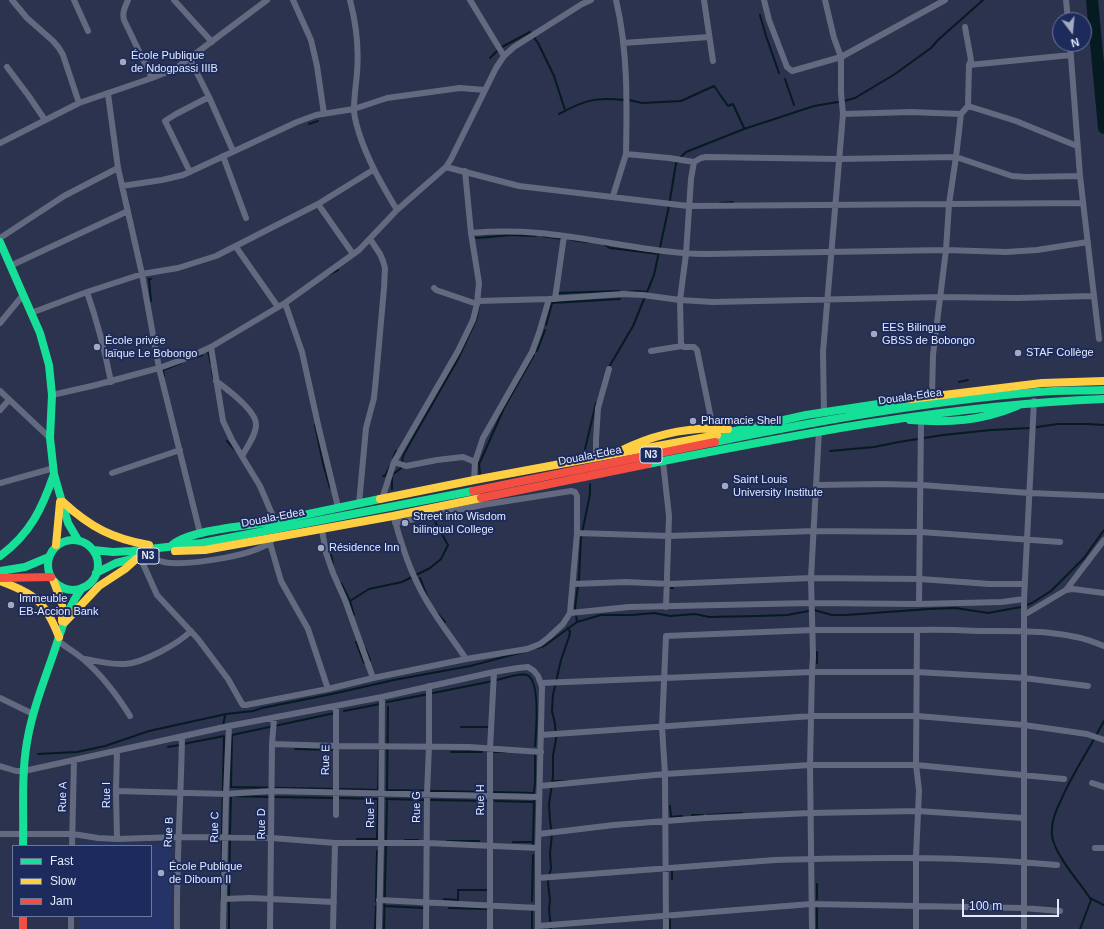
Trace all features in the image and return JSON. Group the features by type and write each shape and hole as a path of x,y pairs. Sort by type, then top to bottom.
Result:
{"main road":[{"path":"0,242 40,334 49,365 52,395 50,438 54,471 68,523 78,540"},
{"path":"1104,381 1042,383 932,396 824,413 612,455 474,480 275,521 200,533 181,538 174,548 193,552 272,540 322,530 394,520 523,489 819,431 889,419 1024,402 1104,399"},
{"name":"Douala-Edea","path":"96,573 116,563 174,548 442,497 809,423 991,397 1039,392 1104,390"},
{"path":"889,419 945,422 989,417 1001,414 1024,402"},
{"path":"612,455 648,438 683,431 713,428 735,430"},
{"path":"0,556 22,539 30,528 48,495 54,471"},
{"path":"0,571 29,566 48,557 56,546 62,500"},
{"path":"62,500 74,514 111,536 133,543 161,547"},
{"path":"56,546 69,540 78,540"},
{"name":"N3","path":"78,540 86,543 93,550"},
{"name":"Douala-Edea","path":"93,550 113,552 161,547 174,548"},
{"path":"93,550 98,563 96,573"},
{"path":"48,557 47,566 62,603 63,625"},
{"path":"63,625 99,586 141,557"},
{"name":"N3","path":"82,588 91,582 96,573"},
{"path":"0,579 52,579 64,588 70,590 82,588"},
{"path":"0,579 39,599 51,616 58,639"},
{"path":"23,845 24,771 27,743 33,714 63,625 74,599 82,588"},
{"path":"23,917 23,929"}],"street":[{"path":"12,0 27,18 53,41 64,55 79,103"},
{"path":"74,0 88,31"},
{"path":"128,0 122,15 152,78"},
{"path":"174,0 212,42"},
{"path":"0,143 79,103 175,69 267,0"},
{"path":"293,0 311,40 324,114"},
{"path":"350,0 353,10 357,47 354,118 373,170 397,210"},
{"path":"470,0 504,56"},
{"path":"52,395 111,382 159,368 187,358 211,347 278,307 353,254 370,239 397,210 446,167 504,56 514,47 582,2 591,0"},
{"path":"613,196 626,154 627,92 623,43 616,0"},
{"path":"704,0 713,61"},
{"path":"764,0 769,20 789,70 795,70 841,57 945,0"},
{"path":"824,413 823,352 843,114 841,94 841,57 834,38 825,0"},
{"path":"1066,0 1067,12"},
{"path":"932,396 933,355 946,250 949,204 961,114 968,106 969,65 971,60 965,27"},
{"path":"623,43 709,37"},
{"path":"1071,52 1082,203 1099,340"},
{"path":"969,65 1071,55"},
{"path":"190,59 210,97 233,151"},
{"path":"7,67 45,120"},
{"path":"122,186 162,180 190,172 297,122 316,115 354,109 387,98 460,88 485,90"},
{"path":"108,94 118,168 142,274 159,368 200,533"},
{"path":"190,172 165,120 210,97"},
{"path":"968,106 1016,121 1077,146"},
{"path":"843,114 911,112 961,114"},
{"path":"626,154 694,162 706,157 839,159 956,157 1012,176 1080,176"},
{"path":"223,156 246,218"},
{"path":"682,346 680,300 686,254 688,206 694,162"},
{"path":"446,167 519,186 688,206 1082,203"},
{"path":"0,238 64,196 118,168"},
{"path":"31,313 87,292 142,274 178,268 216,256 318,204 373,170"},
{"path":"382,500 394,462 458,351 473,320 478,302 479,283 471,233 465,171"},
{"path":"318,204 353,254"},
{"path":"10,266 128,211"},
{"path":"471,233 513,231 564,236 686,254 946,250 1006,252 1037,250 1088,242"},
{"path":"474,480 475,462 483,438 532,352 552,299 564,236"},
{"path":"359,504 366,428 374,398 384,281 383,261 370,239"},
{"path":"236,246 278,307"},
{"path":"434,288 436,290 478,302 623,294 713,302 940,297 1016,298 1093,296"},
{"path":"87,292 97,320 107,357 111,382"},
{"path":"0,323 23,295"},
{"path":"285,302 302,352 338,508"},
{"path":"651,350 682,346 694,347 697,350 713,428"},
{"path":"211,347 223,421 232,440 260,486 275,521"},
{"path":"596,458 598,408 609,369"},
{"path":"216,381 236,397 255,418 257,423 255,431 242,456"},
{"path":"0,391 50,438"},
{"path":"0,410 9,400"},
{"path":"1024,929 1024,584 1034,402"},
{"path":"919,604 921,532 921,421"},
{"path":"812,929 810,765 813,656 811,578 819,431"},
{"path":"112,473 180,450"},
{"path":"394,462 406,466 463,457 475,462"},
{"path":"663,462 668,502 669,536 666,607"},
{"path":"0,483 54,471"},
{"path":"816,485 882,484 988,489 1029,494 1104,496"},
{"path":"141,557 157,595 191,631 228,679 243,705 328,689 466,659 527,649 540,644 563,624 570,613 577,533 578,496 575,492 571,491 394,520 411,570 418,585 431,608 466,659"},
{"path":"322,530 326,553 373,678"},
{"path":"577,533 669,536 814,532 921,532 1060,542"},
{"path":"141,557 169,563 214,560 245,553 272,540 281,581 308,629 328,689"},
{"path":"1066,590 1104,540"},
{"path":"0,567 12,570"},
{"path":"573,584 626,582 667,584 811,578 920,579 990,584 1024,584"},
{"path":"1024,614 1066,590 1073,589 1104,593"},
{"path":"570,613 629,607 811,603 919,604 1002,602 1024,599"},
{"path":"666,929 665,774 662,727 666,636 812,630 1025,631 1084,639 1104,646"},
{"path":"916,929 916,857 919,790 916,765 917,630"},
{"path":"84,659 111,664 129,664 168,648 191,631"},
{"path":"58,639 84,659 104,679 130,716"},
{"path":"0,766 16,771 24,771 229,726 274,719 494,672 528,667 534,670 541,683 538,928 811,904 1023,908 1060,911"},
{"name":"Rue H","path":"490,929 490,748 494,672"},
{"path":"541,683 812,672 917,672 1024,678 1088,686"},
{"name":"Rue G","path":"426,929 427,794 430,746 429,686"},
{"name":"Rue F","path":"379,929 382,697"},
{"path":"0,698 33,714"},
{"name":"Rue E","path":"336,706 336,815"},
{"path":"541,735 812,716 917,716 1024,725 1087,734 1104,740"},
{"name":"Rue D","path":"270,929 272,744 274,719"},
{"name":"Rue C","path":"223,929 229,726"},
{"name":"Rue B","path":"177,929 177,866 182,737"},
{"path":"272,744 336,746 469,746 540,752"},
{"name":"Rue I","path":"117,751 117,839"},
{"name":"Rue A","path":"72,845 74,760"},
{"path":"540,786 665,774 810,765 916,765 1064,779"},
{"path":"1092,783 1104,787"},
{"path":"116,791 226,794 272,791 540,797"},
{"path":"539,834 614,825 810,813 918,811 1023,818"},
{"path":"0,834 73,834 117,839 179,837 272,838 334,843 427,843 538,848"},
{"path":"333,929 334,843"},
{"path":"1095,848 1104,848"},
{"path":"538,878 775,860 811,859 916,857 1023,861 1057,865"},
{"path":"224,899 250,898 334,902"},
{"path":"379,900 538,908"},
{"path":"70,929 71,917"}],"shaded area":[{"name":"École Publique de Diboum II","path":"80,843 172,845 171,929 79,929 79,917 152,917 152,845 80,845"}],"waterway":[{"path":"680,158 686,152 744,129 814,106 855,98 895,74 931,48 983,0"},
{"path":"1092,0 1104,128"},
{"path":"760,15 779,73"},
{"path":"490,58 500,48 530,32 538,43 554,76 565,110"},
{"path":"785,79 794,105"},
{"path":"629,100 642,103 681,101 714,86 728,106 733,104 744,128"},
{"path":"559,114 576,105 598,99 624,100"},
{"path":"309,124 318,121"},
{"path":"609,367 633,326 654,275 669,206 676,163 678,162"},
{"path":"720,203 733,202"},
{"path":"473,237 478,238 511,235 536,236"},
{"path":"543,236 562,239"},
{"path":"572,240 590,242"},
{"path":"605,245 610,248 659,254"},
{"path":"328,275 338,270"},
{"path":"151,279 149,279 151,301"},
{"path":"558,293 619,291"},
{"path":"628,292 647,292"},
{"path":"546,325 552,303 620,299"},
{"path":"392,489 392,475 401,468 403,456 458,359 476,320 479,306"},
{"path":"537,351 545,330"},
{"path":"208,351 211,364"},
{"path":"191,359 202,355"},
{"path":"480,462 504,408 534,355"},
{"path":"164,376 163,370 181,363"},
{"path":"212,368 213,377"},
{"path":"959,382 968,380"},
{"path":"585,449 596,403"},
{"path":"830,451 874,447 943,435 991,430 1030,428 1058,424 1104,425"},
{"path":"315,425 330,488"},
{"path":"227,441 236,451"},
{"path":"393,458 396,451"},
{"path":"479,463 480,476"},
{"path":"383,476 385,476 390,466"},
{"path":"577,622 575,608 579,578 581,538 590,494 590,484"},
{"path":"416,575 430,568 441,559 448,545 433,518"},
{"path":"537,648 544,646 577,622 601,615 654,613 670,616 695,614 709,617 758,616 787,615 814,610 832,615 846,615 955,608 988,613 1021,607 1032,603 1051,591 1084,558 1104,530"},
{"path":"331,555 333,564"},
{"path":"350,601 369,589 402,582 412,577"},
{"path":"420,578 427,596"},
{"path":"341,583 350,601 354,615"},
{"path":"661,585 666,588 673,588"},
{"path":"437,613 445,622"},
{"path":"551,929 548,883 551,869 550,853 552,834 549,804 556,739 552,711 553,695 561,660 570,632 568,628"},
{"path":"356,642 364,663"},
{"path":"365,648 370,660"},
{"path":"38,754 77,752 105,746 149,731 226,714 253,711 394,680 470,666 523,652"},
{"path":"817,652 817,663"},
{"path":"497,680 521,675 527,675 531,679 534,686 537,708 535,746"},
{"path":"433,693 493,681"},
{"path":"387,702 429,694"},
{"path":"344,711 380,704"},
{"path":"388,707 387,790 488,792"},
{"path":"335,713 232,735 231,787 335,789"},
{"path":"223,725 225,716"},
{"path":"1080,929 1091,900 1067,868 1059,854 1052,838 1052,825 1056,810 1076,770 1104,721"},
{"path":"461,727 490,727"},
{"path":"183,744 224,736 222,834"},
{"path":"168,747 180,745"},
{"path":"295,749 334,750"},
{"path":"378,790 379,751"},
{"path":"451,752 482,752"},
{"path":"494,752 505,752"},
{"path":"535,754 535,781"},
{"path":"554,781 567,781"},
{"path":"534,792 535,782"},
{"path":"338,789 378,790"},
{"path":"494,792 534,793"},
{"path":"230,833 231,796"},
{"path":"233,796 270,797"},
{"path":"275,797 333,798"},
{"path":"338,798 377,799"},
{"path":"377,841 378,799"},
{"path":"386,799 425,800"},
{"path":"384,929 387,800"},
{"path":"431,800 488,801"},
{"path":"495,801 534,802"},
{"path":"533,844 534,801"},
{"path":"670,806 671,817 682,816"},
{"path":"708,815 742,813"},
{"path":"692,815 703,815"},
{"path":"221,899 222,839"},
{"path":"357,839 377,839"},
{"path":"229,896 230,840"},
{"path":"405,840 418,840"},
{"path":"447,841 479,841"},
{"path":"513,842 533,842"},
{"path":"376,902 377,851"},
{"path":"532,901 533,855"},
{"path":"672,868 672,879"},
{"path":"817,884 817,899"},
{"path":"444,899 458,900 458,890 488,890"},
{"path":"1090,898 1104,905"},
{"path":"229,900 229,929"},
{"path":"375,929 376,906"},
{"path":"385,906 425,908"},
{"path":"449,908 488,909"},
{"path":"817,908 817,929"},
{"path":"532,909 532,929"},
{"path":"670,917 670,929"}],"traffic: fast":[{"path":"0,242 40,333 49,365 52,395 50,438 54,474 68,523 78,540"},
{"path":"715,442 795,426 916,406 1046,391 1104,390"},
{"path":"717,435 806,415 911,399"},
{"path":"648,464 874,422 988,407 1104,399"},
{"path":"910,420 965,420 991,415 1017,406"},
{"path":"0,556 19,539 34,520 40,510 54,474"},
{"path":"93,550 113,552 132,551 202,543 473,491"},
{"path":"172,545 193,535 221,529 275,521 380,499"},
{"path":"68,540 78,540 91,547 98,560 98,565 98,570 91,583 78,590 68,590 59,586 52,579 48,570 48,560 52,551 59,544 68,540"},
{"path":"96,573 116,563 149,555"},
{"path":"0,571 25,567 49,557"},
{"path":"23,845 24,768 29,731 38,698 65,620 72,604 82,588"}],"traffic: slow":[{"path":"911,399 1042,383 1104,381"},
{"path":"620,451 646,440 672,432 714,428 728,429"},
{"path":"380,499 717,435"},
{"path":"175,551 205,550 393,516 481,498"},
{"path":"56,545 60,502"},
{"path":"63,502 73,511 103,531 124,539 149,545"},
{"path":"65,622 99,586 125,569 136,559"},
{"path":"0,581 22,590 37,600 49,615 59,637"},
{"path":"54,582 62,603 62,621"}],"traffic: jam":[{"path":"473,491 715,442"},
{"path":"481,498 648,464"},
{"path":"1,578 51,577"},
{"path":"23,917 23,929"}],"place":[{"name":"École Publique de Ndogpassi IIIB","path":"123,62"},
{"name":"EES Bilingue GBSS de Bobongo","path":"874,334"},
{"name":"École privée laïque Le Bobongo","path":"97,347"},
{"name":"STAF Collège","path":"1018,353"},
{"name":"Pharmacie Shell","path":"693,421"},
{"name":"Saint Louis University Institute","path":"725,486"},
{"name":"Street into Wisdom bilingual College","path":"405,523"},
{"name":"Résidence Inn","path":"321,548"},
{"name":"Immeuble EB-Accion Bank","path":"11,605"},
{"name":"École Publique de Diboum II","path":"161,873"}]}
